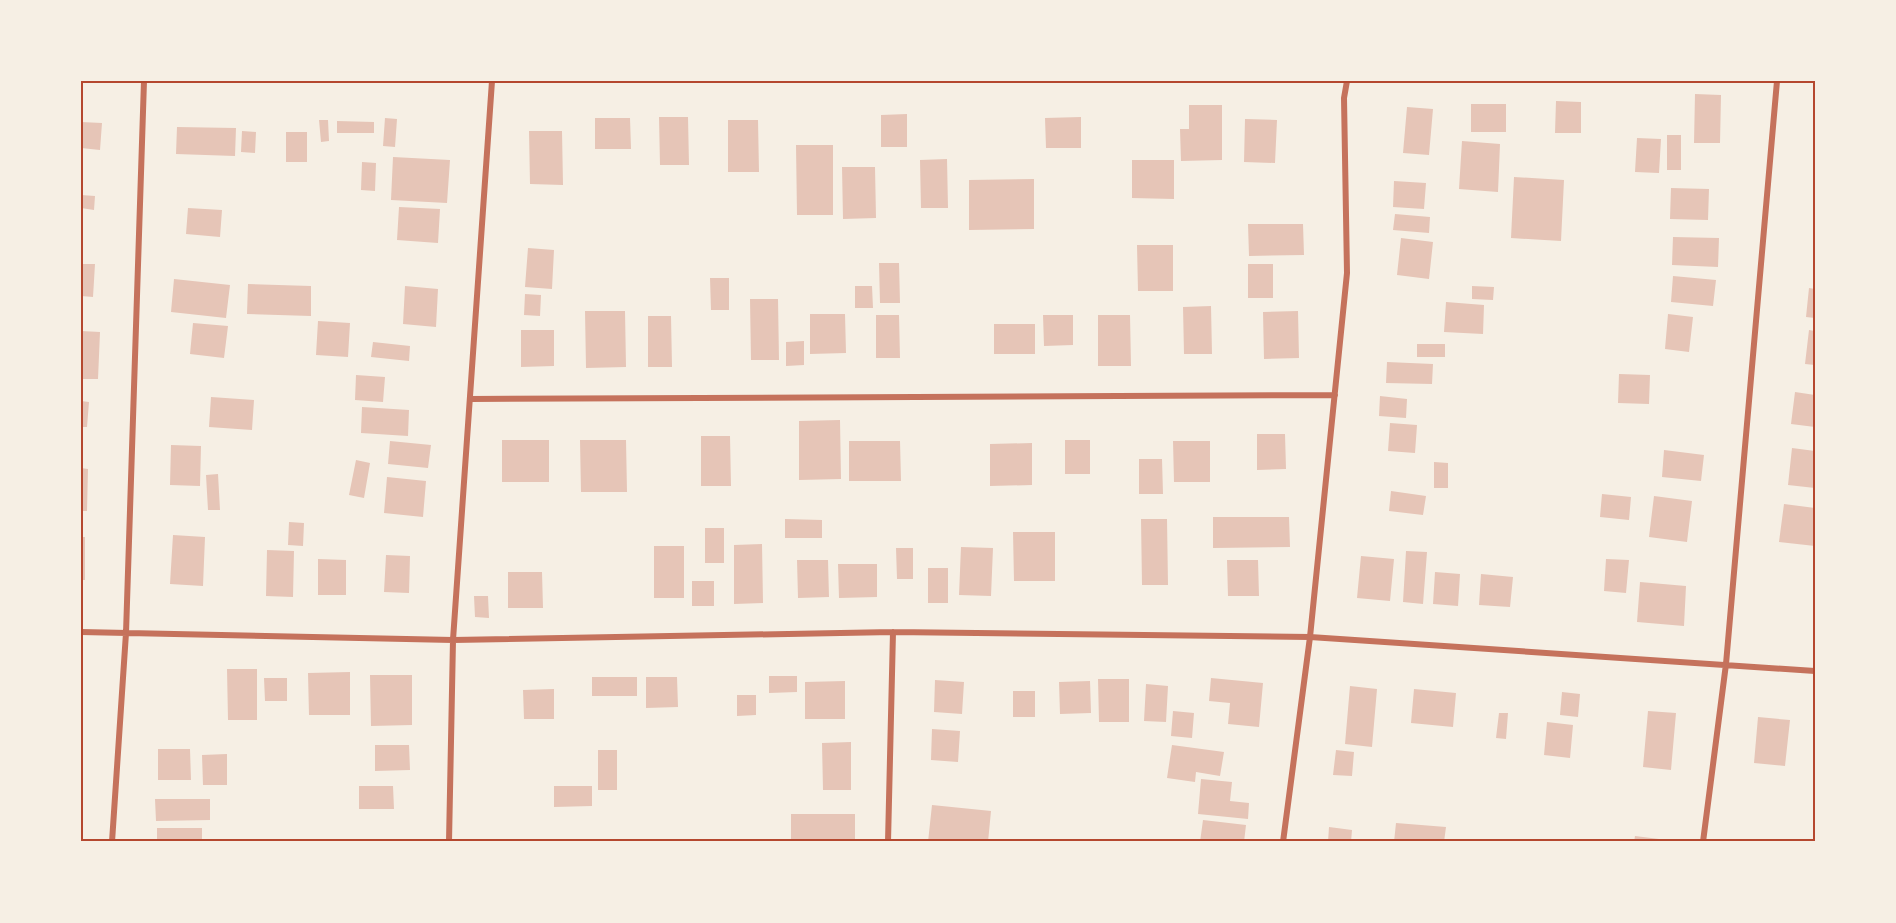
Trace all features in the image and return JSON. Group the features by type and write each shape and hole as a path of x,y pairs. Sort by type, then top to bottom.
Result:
{"street":[{"path":"112,842 126,633 144,81"},
{"path":"449,842 453,640 492,81"},
{"path":"1282,842 1310,637 1347,273 1344,98 1347,81"},
{"path":"1703,842 1726,664 1777,81"},
{"path":"470,399 1335,395"},
{"path":"81,632 453,640 893,632 1310,637 1815,671"},
{"path":"888,842 893,632"}],"building":[{"path":"1695,94 1721,95 1720,143 1694,143"},
{"path":"1556,101 1581,102 1581,133 1555,133"},
{"path":"1471,104 1506,104 1506,132 1471,132"},
{"path":"1189,105 1222,105 1222,160 1181,161 1180,129 1189,129"},
{"path":"1407,107 1433,109 1429,155 1403,153"},
{"path":"907,114 907,147 881,147 881,115"},
{"path":"659,117 688,117 689,165 660,165"},
{"path":"1081,117 1081,148 1046,148 1045,118"},
{"path":"385,118 397,119 395,147 383,146"},
{"path":"595,118 630,118 631,149 595,149"},
{"path":"1245,119 1277,120 1275,163 1244,162"},
{"path":"319,120 328,120 329,141 321,142"},
{"path":"728,120 758,120 759,172 728,172"},
{"path":"337,121 374,122 374,133 337,133"},
{"path":"81,122 102,123 100,150 81,148"},
{"path":"177,127 236,128 235,156 176,154"},
{"path":"242,131 256,132 255,153 241,152"},
{"path":"529,131 562,131 563,185 530,184"},
{"path":"286,132 307,132 307,162 286,162"},
{"path":"1667,135 1681,135 1681,170 1667,170"},
{"path":"1637,138 1661,139 1659,173 1635,172"},
{"path":"1462,141 1500,144 1498,192 1459,189"},
{"path":"796,145 833,145 833,215 797,215"},
{"path":"393,157 450,160 447,203 391,200"},
{"path":"947,159 948,208 921,208 920,160"},
{"path":"1132,160 1174,160 1174,199 1132,198"},
{"path":"362,162 376,163 375,191 361,190"},
{"path":"842,167 875,167 876,218 843,219"},
{"path":"1514,177 1564,180 1561,241 1511,238"},
{"path":"1034,179 1034,229 969,230 969,180"},
{"path":"1394,181 1426,183 1424,209 1393,207"},
{"path":"1671,188 1709,189 1708,220 1670,219"},
{"path":"81,195 95,196 94,210 81,208"},
{"path":"399,207 440,209 438,243 397,240"},
{"path":"188,208 222,210 220,237 186,234"},
{"path":"1395,214 1430,217 1429,233 1393,230"},
{"path":"1248,224 1303,224 1304,255 1249,256"},
{"path":"1673,237 1719,238 1718,267 1672,265"},
{"path":"1401,238 1433,242 1429,279 1397,275"},
{"path":"1137,245 1173,245 1173,291 1138,291"},
{"path":"528,248 554,250 552,289 525,287"},
{"path":"879,263 899,263 900,303 880,303"},
{"path":"81,264 95,264 93,297 81,296"},
{"path":"1248,264 1273,264 1273,298 1248,298"},
{"path":"1673,276 1716,280 1713,306 1671,302"},
{"path":"710,278 729,278 729,310 711,310"},
{"path":"174,279 230,285 226,318 171,312"},
{"path":"248,284 311,286 311,316 247,314"},
{"path":"405,286 438,289 436,327 403,324"},
{"path":"855,286 872,286 873,308 855,308"},
{"path":"1472,286 1494,287 1493,300 1472,299"},
{"path":"1809,288 1815,289 1815,318 1806,317"},
{"path":"525,294 541,295 540,316 524,315"},
{"path":"750,299 778,299 779,360 751,360"},
{"path":"1446,302 1484,305 1483,334 1444,332"},
{"path":"1211,306 1212,354 1184,354 1183,307"},
{"path":"585,311 625,311 626,367 586,368"},
{"path":"1298,311 1299,358 1264,359 1263,312"},
{"path":"810,314 845,314 846,353 810,354"},
{"path":"1668,314 1693,317 1689,352 1665,349"},
{"path":"876,315 899,315 900,358 876,358"},
{"path":"1043,315 1073,315 1073,345 1044,346"},
{"path":"1098,315 1130,315 1131,366 1098,366"},
{"path":"648,316 671,316 672,367 648,367"},
{"path":"318,321 350,323 348,357 316,355"},
{"path":"193,323 228,326 224,358 190,354"},
{"path":"994,324 1035,324 1035,354 994,354"},
{"path":"521,330 554,330 554,366 521,367"},
{"path":"1809,330 1815,331 1815,365 1805,364"},
{"path":"81,331 100,332 98,379 81,379"},
{"path":"804,341 804,365 786,366 786,342"},
{"path":"373,342 410,346 409,361 371,357"},
{"path":"1417,344 1445,344 1445,357 1417,357"},
{"path":"1387,362 1433,364 1432,384 1386,383"},
{"path":"1619,374 1650,375 1649,404 1618,403"},
{"path":"356,375 385,377 383,402 355,400"},
{"path":"1795,392 1815,395 1815,427 1791,424"},
{"path":"1380,396 1407,399 1406,418 1379,416"},
{"path":"211,397 254,400 252,430 209,427"},
{"path":"81,401 89,402 87,427 81,427"},
{"path":"362,407 409,410 408,436 361,433"},
{"path":"840,420 841,479 799,480 799,421"},
{"path":"1390,423 1417,425 1415,453 1388,451"},
{"path":"1257,434 1285,434 1286,469 1257,470"},
{"path":"701,436 730,436 731,486 701,486"},
{"path":"502,440 549,440 549,482 502,482"},
{"path":"580,440 626,440 627,492 581,492"},
{"path":"1065,440 1090,440 1090,474 1065,474"},
{"path":"390,441 431,445 428,468 388,464"},
{"path":"849,441 900,441 901,481 849,481"},
{"path":"1173,441 1210,441 1210,482 1174,482"},
{"path":"1032,443 1032,485 990,486 990,444"},
{"path":"171,445 201,446 200,486 170,485"},
{"path":"1792,448 1815,451 1815,488 1788,485"},
{"path":"1664,450 1704,455 1701,481 1662,477"},
{"path":"1139,459 1162,459 1163,494 1139,494"},
{"path":"356,460 370,463 364,498 349,495"},
{"path":"1434,462 1448,463 1448,488 1434,488"},
{"path":"81,468 88,469 87,511 81,511"},
{"path":"218,474 220,510 208,510 206,475"},
{"path":"387,477 426,481 423,517 384,513"},
{"path":"1391,491 1426,496 1423,515 1389,511"},
{"path":"1602,494 1631,497 1629,520 1600,517"},
{"path":"1654,496 1692,501 1687,542 1649,537"},
{"path":"1784,504 1815,508 1815,546 1779,542"},
{"path":"1213,517 1289,517 1290,547 1213,548"},
{"path":"785,519 822,520 822,538 785,538"},
{"path":"1141,519 1167,519 1168,585 1142,585"},
{"path":"289,522 304,523 303,546 288,545"},
{"path":"705,528 724,528 724,563 705,563"},
{"path":"1013,532 1055,532 1055,581 1014,581"},
{"path":"173,535 205,537 203,586 170,584"},
{"path":"81,537 85,537 85,580 81,580"},
{"path":"762,544 763,603 734,604 734,545"},
{"path":"654,546 684,546 684,598 654,598"},
{"path":"961,547 993,548 991,596 959,595"},
{"path":"896,548 913,548 913,579 897,579"},
{"path":"267,550 294,551 293,597 266,596"},
{"path":"1406,551 1427,552 1423,604 1403,602"},
{"path":"386,555 410,556 409,593 384,592"},
{"path":"1361,556 1394,559 1390,601 1357,598"},
{"path":"318,559 346,560 346,595 318,595"},
{"path":"1606,559 1629,560 1626,593 1604,591"},
{"path":"797,560 828,560 829,597 798,598"},
{"path":"1227,560 1258,560 1259,596 1228,596"},
{"path":"838,564 877,564 877,597 839,598"},
{"path":"928,568 948,568 948,603 928,603"},
{"path":"508,572 542,572 543,608 508,608"},
{"path":"1435,572 1460,574 1458,606 1433,604"},
{"path":"1481,574 1513,577 1510,607 1479,605"},
{"path":"692,581 714,581 714,606 692,606"},
{"path":"1640,582 1686,586 1684,626 1637,622"},
{"path":"474,596 488,596 489,618 475,617"},
{"path":"227,669 257,669 257,720 228,720"},
{"path":"350,672 350,715 309,715 308,673"},
{"path":"370,675 412,675 412,725 371,726"},
{"path":"769,676 797,676 797,692 769,693"},
{"path":"592,677 637,677 637,696 592,696"},
{"path":"646,677 677,677 678,707 646,708"},
{"path":"264,678 287,678 287,701 265,701"},
{"path":"1211,678 1263,683 1259,727 1228,724 1230,703 1209,701"},
{"path":"1098,679 1129,679 1129,722 1099,722"},
{"path":"935,680 964,682 962,714 934,712"},
{"path":"845,681 845,719 805,719 805,682"},
{"path":"1090,681 1091,713 1060,714 1059,682"},
{"path":"1146,684 1168,686 1166,722 1144,721"},
{"path":"1350,686 1377,689 1372,747 1345,744"},
{"path":"554,689 554,719 524,719 523,690"},
{"path":"1414,689 1456,693 1453,727 1411,723"},
{"path":"1013,691 1035,691 1035,717 1013,717"},
{"path":"1562,692 1580,694 1578,717 1560,715"},
{"path":"737,695 756,695 756,715 737,716"},
{"path":"1173,711 1194,713 1192,738 1171,736"},
{"path":"1648,711 1676,713 1671,770 1643,767"},
{"path":"1499,713 1508,713 1506,739 1496,738"},
{"path":"1758,717 1790,720 1785,766 1754,763"},
{"path":"1547,722 1573,725 1570,758 1544,755"},
{"path":"932,729 960,731 958,762 931,760"},
{"path":"851,742 851,790 823,790 822,743"},
{"path":"375,745 409,745 410,770 375,771"},
{"path":"1172,745 1224,752 1220,776 1196,772 1195,782 1167,778"},
{"path":"158,749 190,749 191,780 158,780"},
{"path":"598,750 617,750 617,790 598,790"},
{"path":"1336,750 1354,752 1352,776 1333,775"},
{"path":"227,754 227,785 203,785 202,755"},
{"path":"1201,779 1232,782 1230,801 1249,803 1248,819 1198,814"},
{"path":"359,786 393,786 394,809 359,809"},
{"path":"554,786 592,786 592,806 554,807"},
{"path":"155,799 210,799 210,820 156,821"},
{"path":"932,805 991,811 988,842 928,842"},
{"path":"791,814 855,814 855,842 791,842"},
{"path":"1203,820 1246,825 1244,842 1200,842"},
{"path":"1396,823 1446,827 1444,842 1394,842"},
{"path":"1329,827 1352,830 1351,842 1328,842"},
{"path":"157,828 202,828 202,842 157,842"},
{"path":"1635,836 1659,839 1659,842 1634,842"}]}
